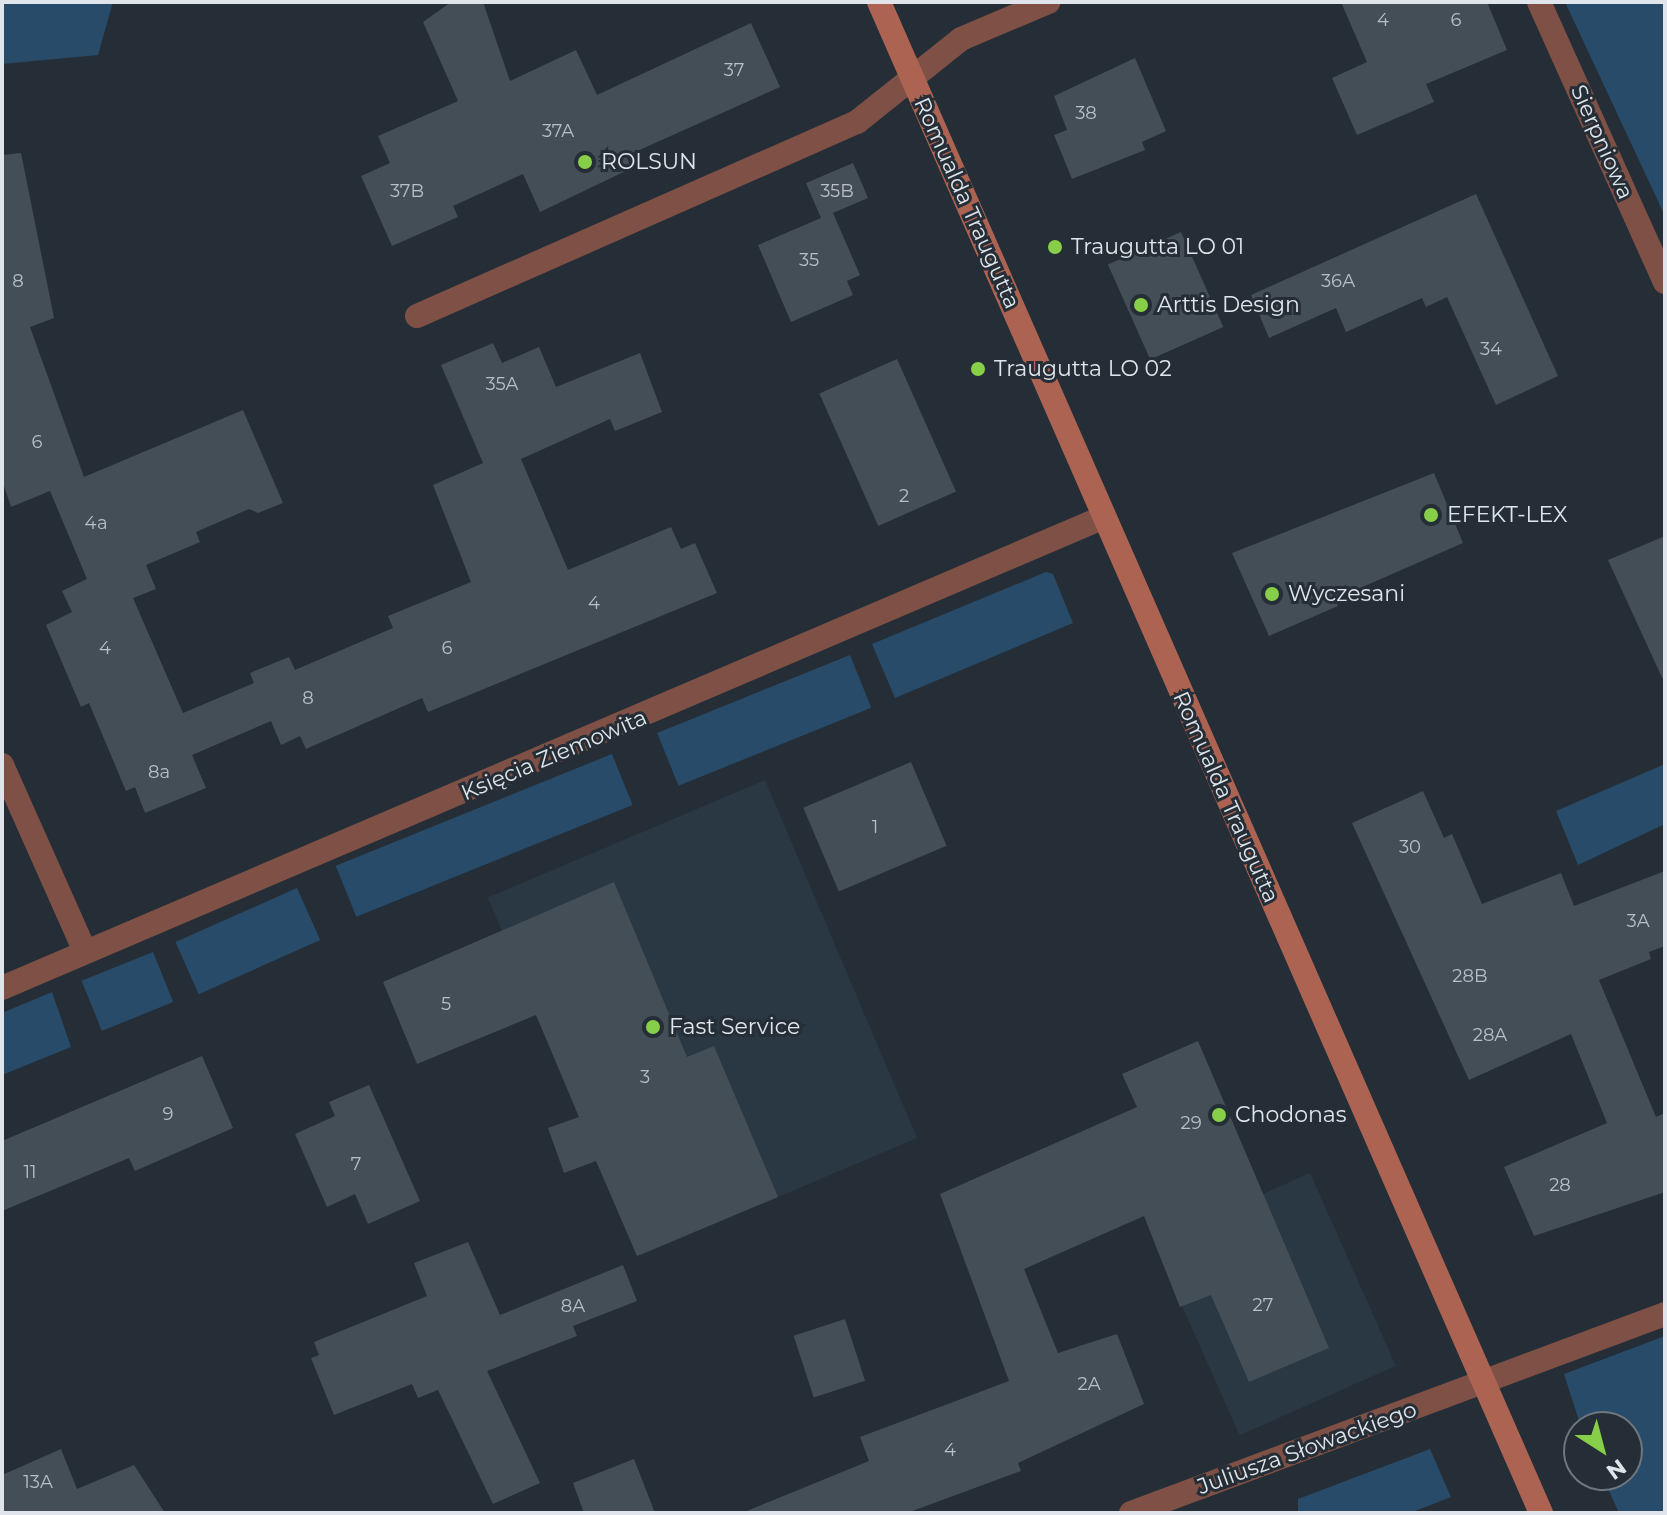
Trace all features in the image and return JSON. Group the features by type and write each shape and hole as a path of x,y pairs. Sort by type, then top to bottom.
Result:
{"street":[{"name":"Romualda Traugutta","path":"879,2 1541,1513"},
{"path":"913,79 961,39 1048,2"},
{"name":"Sierpniowa","path":"1539,2 1665,282"},
{"name":"Romualda Traugutta","path":"417,316 857,122 913,79"},
{"name":"Księcia Ziemowita","path":"2,988 1104,517"},
{"path":"2,765 85,951"},
{"name":"Juliusza Słowackiego","path":"1131,1513 1665,1314"}],"shaded area":[{"path":"2,2 113,2 98,55 2,64"},
{"path":"1565,2 1665,2 1665,216"},
{"path":"1046,572 1053,574 1073,623 895,698 872,644"},
{"path":"850,655 871,708 678,786 657,733"},
{"path":"612,754 633,805 356,917 336,866"},
{"path":"1665,764 1665,824 1578,865 1556,811"},
{"path":"765,780 917,1138 640,1256 488,898"},
{"path":"297,888 320,940 199,994 175,942"},
{"path":"153,952 173,1002 102,1031 82,981"},
{"path":"52,992 71,1047 2,1075 2,1013"},
{"path":"1310,1173 1396,1366 1240,1435 1154,1243"},
{"path":"1665,1336 1665,1513 1619,1513 1609,1491 1643,1491 1643,1411 1576,1411 1564,1374"},
{"path":"1430,1449 1451,1497 1410,1513 1298,1513 1298,1499"}],"building":[{"path":"451,2 483,2 510,81 576,50 597,95 751,23 780,87 626,156 632,168 540,212 523,174 453,206 458,217 392,246 361,176 390,163 378,136 458,101 423,22"},
{"path":"1341,2 1487,2 1507,50 1426,84 1434,102 1357,135 1332,78 1367,62"},
{"path":"1135,58 1166,131 1142,142 1145,150 1072,179 1054,135 1067,130 1054,96"},
{"path":"21,153 54,318 30,327 84,477 243,410 283,503 258,513 249,509 196,532 200,542 146,565 156,589 133,598 183,713 254,683 250,673 289,657 295,670 393,628 388,616 471,582 433,485 483,463 441,365 493,343 502,363 539,347 556,387 640,353 662,412 615,431 610,419 521,459 568,570 671,527 681,549 695,543 717,593 428,712 422,698 306,749 300,736 281,745 271,721 192,755 206,788 145,813 135,787 126,791 89,703 81,707 46,625 72,612 62,591 87,579 50,491 11,507 2,480 2,155"},
{"path":"853,163 868,198 833,213 860,275 847,281 853,295 791,322 758,245 821,218 806,183"},
{"path":"1476,194 1558,376 1496,405 1447,297 1426,307 1422,298 1346,332 1336,308 1269,338 1251,295"},
{"path":"1181,232 1223,327 1150,360 1108,265"},
{"path":"897,359 956,491 878,526 819,394"},
{"path":"1434,473 1463,543 1335,599 1338,606 1269,636 1232,553"},
{"path":"1665,536 1665,684 1608,560"},
{"path":"911,762 947,846 839,891 803,808"},
{"path":"1423,791 1444,838 1452,834 1482,904 1561,873 1574,906 1665,871 1665,946 1649,952 1651,959 1599,980 1656,1117 1665,1113 1665,1192 1534,1236 1504,1167 1607,1123 1571,1034 1469,1080 1352,823"},
{"path":"614,882 687,1057 714,1046 778,1197 637,1256 596,1161 564,1173 548,1128 579,1117 536,1015 417,1064 383,982"},
{"path":"1198,1041 1329,1348 1249,1382 1211,1295 1180,1307 1144,1216 1024,1269 1058,1353 1117,1334 1144,1404 1018,1463 1021,1471 907,1513 742,1513 869,1461 860,1437 1009,1381 940,1194 1137,1107 1122,1074"},
{"path":"202,1056 233,1128 135,1171 129,1158 2,1211 2,1141"},
{"path":"369,1085 420,1201 368,1224 355,1194 327,1207 295,1134 335,1116 329,1102"},
{"path":"468,1242 500,1315 623,1265 637,1301 573,1326 577,1336 487,1371 540,1483 493,1504 438,1390 418,1398 412,1384 334,1415 311,1358 319,1355 314,1342 427,1296 414,1263"},
{"path":"845,1319 865,1381 814,1398 794,1336"},
{"path":"61,1449 77,1489 134,1465 165,1513 2,1513 2,1475"},
{"path":"634,1459 655,1513 584,1513 573,1483"}],"place":[{"name":"ROLSUN","path":"585,162"},
{"name":"Traugutta LO 01","path":"1055,247"},
{"name":"Arttis Design","path":"1141,305"},
{"name":"Traugutta LO 02","path":"978,369"},
{"name":"EFEKT-LEX","path":"1431,515"},
{"name":"Wyczesani","path":"1272,594"},
{"name":"Fast Service","path":"653,1027"},
{"name":"Chodonas","path":"1219,1115"}]}
